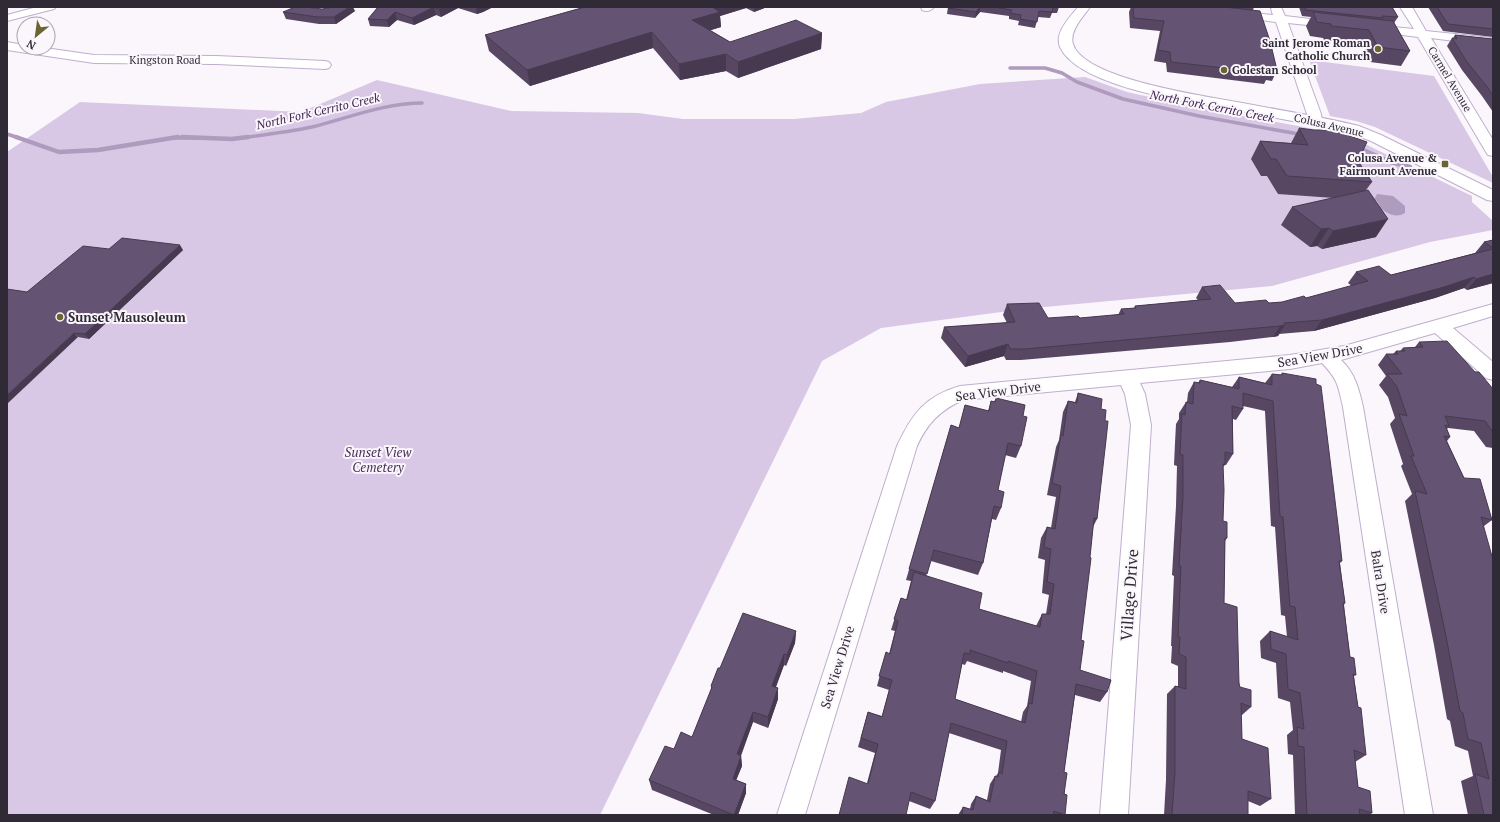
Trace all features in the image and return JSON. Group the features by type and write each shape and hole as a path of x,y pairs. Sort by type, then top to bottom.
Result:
{"street":[{"path":"7,18 50,7"},
{"name":"Colusa Avenue","path":"1084,7 1069,30 1066,39 1067,47 1076,58 1096,70 1122,81 1154,90 1354,129 1371,135 1493,196"},
{"path":"1276,7 1315,121"},
{"name":"Carmel Avenue","path":"1406,7 1493,152"},
{"path":"1228,14 1344,26"},
{"path":"1360,27 1493,42"},
{"name":"Kingston Road","path":"7,46 94,59 216,60 325,65"},
{"name":"Sea View Drive","path":"791,815 907,446 914,430 925,413 941,400 960,393 1128,376 1290,362 1344,352 1493,310"},
{"path":"1439,326 1493,373"},
{"name":"Balra Drive","path":"1326,356 1342,372 1348,386 1353,407 1419,815"},
{"name":"Village Drive","path":"1114,815 1141,425 1135,394 1128,376"}],"green space":[{"path":"1309,60 1434,76 1493,177 1493,183 1375,127 1356,121 1330,116"},
{"name":"Sunset View Cemetery","path":"1085,77 1127,92 1181,104 1335,133 1365,144 1472,196 1472,202 1493,221 1493,230 1430,242 1272,286 1023,309 881,328 822,361 600,815 7,815 7,152 80,102 301,112 377,80 511,111 638,113 683,119 794,119 861,113 886,102 980,84"}],"shaded area":[{"path":"1377,194 1393,196 1405,206 1405,213 1401,215 1394,215 1384,211 1378,206 1380,206 1376,200 1374,200"}],"building":[{"path":"295,7 322,9 349,7 334,17 317,17 283,12"},
{"path":"378,7 434,7 412,18 395,12 387,20 368,19"},
{"path":"585,7 712,7 720,12 692,20 730,42 796,20 822,33 738,62 726,54 679,64 652,32 527,70 485,35"},
{"path":"948,7 980,7 976,12"},
{"path":"993,7 1053,7 1052,12 1039,11 1037,22 1020,19 1021,15 1010,13 1012,10"},
{"path":"1133,7 1224,7 1260,11 1270,41 1277,70 1268,69 1269,73 1171,62 1170,52 1158,50 1164,21 1134,18"},
{"path":"1304,7 1392,7 1398,17 1382,16 1383,18 1306,10"},
{"path":"1437,7 1493,7 1493,29 1448,24"},
{"path":"1313,12 1393,21 1410,51 1378,47 1369,30 1331,26 1331,24 1317,22"},
{"path":"1455,35 1493,39 1493,96 1467,62 1452,38 1457,39"},
{"path":"1299,128 1333,130 1367,142 1358,161 1372,182 1287,176 1276,159 1271,159 1260,141 1308,145"},
{"path":"1368,190 1388,219 1333,231 1329,228 1321,229 1292,207"},
{"name":"Sunset Mausoleum","path":"122,238 180,245 85,334 74,333 7,395 7,289 27,292 83,246 109,249"},
{"path":"1493,240 1493,248 1484,242"},
{"path":"1493,249 1493,274 1476,279 1474,277 1444,287 1322,320 1284,323 1285,325 1280,326 1025,349 1010,349 1008,344 968,356 944,327 1015,322 1007,304 1039,303 1048,318 1078,316 1080,318 1124,314 1121,309 1136,308 1135,306 1211,299 1202,287 1220,285 1235,303 1266,300 1269,303 1282,302 1304,296 1306,298 1368,281 1356,272 1379,266 1391,275"},
{"path":"1447,341 1475,372 1479,372 1493,389 1493,432 1485,421 1445,416 1449,426 1445,425 1450,437 1444,436 1464,478 1480,479 1492,520 1481,517 1493,560 1493,815 1484,815 1475,774 1489,779 1481,743 1468,739 1463,713 1460,711 1446,636 1415,491 1427,494 1411,456 1414,456 1399,414 1407,416 1397,387 1387,374 1402,374 1386,354 1398,354 1396,351 1405,351 1403,348 1423,347 1419,342"},
{"path":"1282,373 1316,379 1316,384 1321,386 1342,561 1339,561 1345,603 1343,603 1350,657 1354,658 1356,675 1353,674 1358,707 1361,708 1366,755 1354,750 1358,787 1370,791 1372,813 1359,809 1360,815 1307,815 1304,747 1298,746 1297,727 1304,729 1300,693 1288,689 1286,654 1271,649 1270,631 1298,640 1295,607 1290,606 1283,517 1280,516 1273,401 1243,393 1243,409 1232,406 1233,454 1225,452 1225,464 1223,464 1223,521 1227,522 1227,538 1225,538 1224,603 1237,607 1239,684 1240,687 1251,690 1251,707 1241,703 1242,739 1268,748 1271,799 1248,791 1248,815 1172,815 1175,772 1175,686 1186,689 1186,657 1179,654 1180,637 1178,637 1181,566 1179,566 1183,496 1183,455 1180,454 1182,414 1185,415 1186,402 1193,404 1194,382 1200,383 1200,380 1239,389 1239,377 1272,385 1272,374 1282,375"},
{"path":"1078,393 1102,399 1101,409 1106,410 1105,421 1108,421 1097,519 1094,518 1091,558 1081,640 1084,641 1080,670 1111,680 1107,692 1076,684 1064,772 1067,773 1064,794 1067,795 1065,815 1054,811 1053,815 962,815 963,807 973,810 976,796 990,802 995,776 998,777 999,772 1002,774 1007,741 951,723 935,801 911,792 906,815 839,815 849,777 868,784 878,744 861,738 868,712 882,717 892,680 879,676 886,652 890,654 898,621 894,619 901,598 907,600 914,572 982,593 979,609 1040,627 1042,614 1050,614 1054,584 1047,582 1051,549 1044,547 1047,527 1055,529 1061,486 1052,483 1061,435 1063,436 1068,401 1077,403","holes":["970,650 1008,663 1008,661 1037,671 1032,704 1029,703 1025,723 955,699 964,653 970,654"]},
{"path":"996,398 1025,405 1023,416 1027,417 1021,446 1008,443 998,490 1004,492 1001,508 994,506 983,563 934,550 927,574 909,569 951,425 959,428 965,405 989,411 991,401 995,402"},
{"path":"743,613 796,631 787,655 784,654 772,686 778,688 768,717 753,712 737,754 741,756 733,779 746,784 734,815 649,780 665,746 674,749 681,732 692,737 718,668 720,668"}],"waterway":[{"name":"North Fork Cerrito Creek","path":"1010,68 1045,68 1062,73 1077,82 1123,99 1199,116 1304,135"},
{"name":"North Fork Cerrito Creek","path":"240,138 303,129 394,105 422,103"},
{"name":"North Fork Cerrito Creek","path":"7,134 16,137"},
{"name":"North Fork Cerrito Creek","path":"16,137 59,152 98,150 178,137"},
{"name":"North Fork Cerrito Creek","path":"182,137 207,138"},
{"name":"North Fork Cerrito Creek","path":"240,138 248,137"},
{"name":"North Fork Cerrito Creek","path":"172,138 207,138"},
{"name":"North Fork Cerrito Creek","path":"207,138 240,138"},
{"name":"North Fork Cerrito Creek","path":"1356,147 1391,162 1410,167"}],"place":[{"name":"Saint Jerome Roman Catholic Church","path":"1378,49"},
{"name":"Golestan School","path":"1224,70"},
{"name":"Colusa Avenue & Fairmount Avenue","path":"1445,164"},
{"name":"Sunset Mausoleum","path":"60,317"}]}
